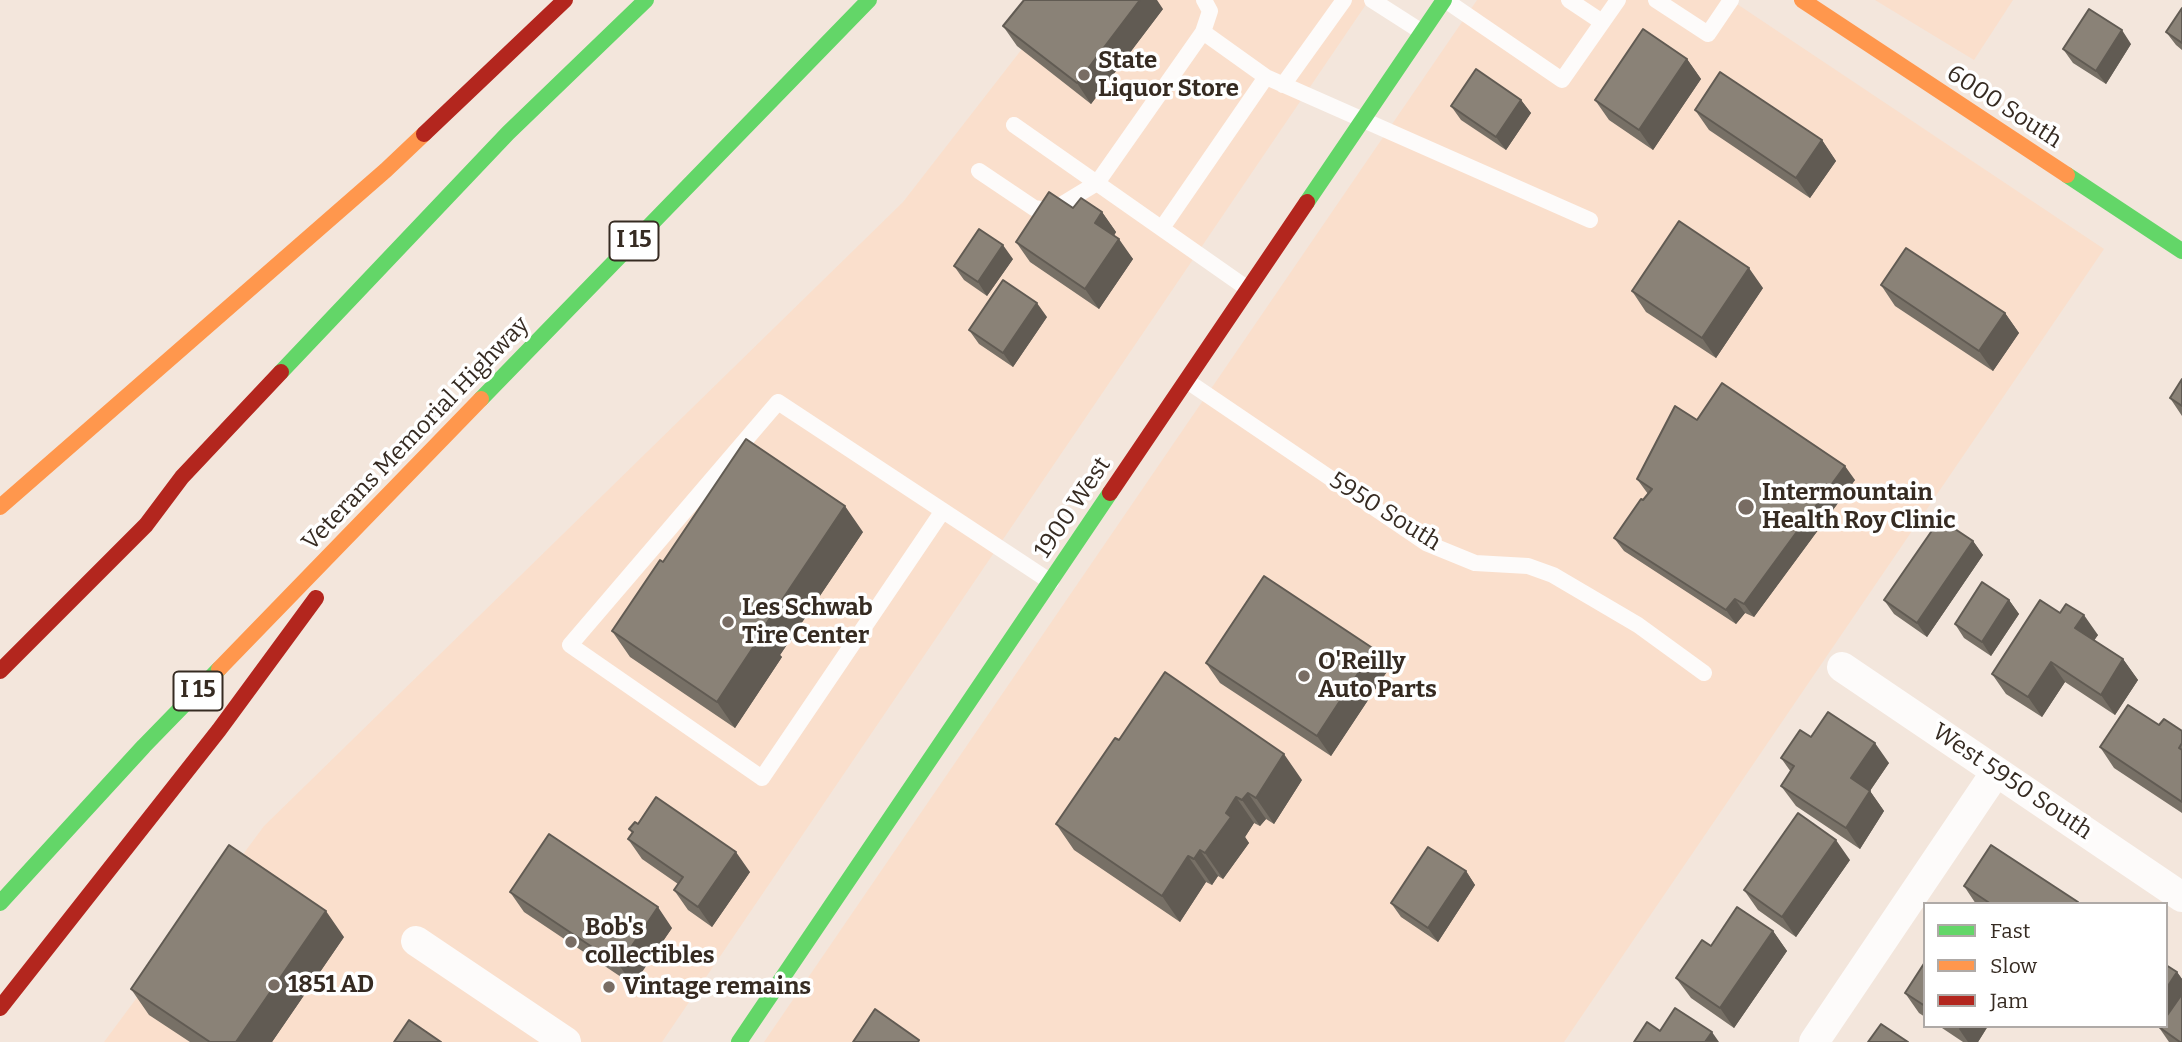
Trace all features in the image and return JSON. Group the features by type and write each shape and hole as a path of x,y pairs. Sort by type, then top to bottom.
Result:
{"main road":[{"path":"0,508 386,170 565,0"},
{"path":"0,671 146,525 182,477 508,133 646,0"},
{"name":"Veterans Memorial Highway","path":"0,903 145,746 869,0"},
{"name":"1900 West","path":"739,1042 1444,0"},
{"name":"6000 South","path":"1802,0 2182,251"},
{"path":"0,1008 219,730 400,484"}],"street":[{"name":"West 5950 South","path":"1842,667 2182,897"},
{"path":"1814,1042 1996,772"},
{"path":"416,942 566,1042"}],"lane":[{"path":"979,171 1034,208 1051,211 1097,183 1203,32 1210,11 1204,0"},
{"path":"1283,85 1344,0"},
{"path":"1372,0 1422,32"},
{"path":"1444,0 1562,80 1618,0"},
{"path":"1569,0 1602,22"},
{"path":"1656,0 1709,34 1731,0"},
{"path":"1203,32 1283,85 1590,220"},
{"path":"1162,228 1266,76"},
{"path":"1014,125 1248,289"},
{"name":"5950 South","path":"1187,381 1426,543 1475,563 1528,566 1553,575 1639,625 1704,673"},
{"path":"942,512 762,778 570,645 778,402 1051,582"}],"shaded area":[{"path":"1060,0 1369,0 662,1042 104,1042 264,826 903,202"},
{"path":"1477,0 1731,0 2104,249 1564,1042 764,1042"},
{"path":"1875,0 2013,0 1974,60"}],"building":[{"name":"State Liquor Store","path":"1024,0 1140,0 1077,83 1003,26"},
{"path":"2182,8 2182,43 2166,32"},
{"path":"2089,9 2122,30 2096,71 2063,49"},
{"path":"1643,29 1687,59 1639,130 1595,100"},
{"path":"1476,69 1521,100 1496,137 1451,106"},
{"path":"1720,72 1822,140 1796,178 1695,110"},
{"path":"1049,192 1073,208 1081,198 1102,212 1095,223 1119,239 1085,289 1016,242"},
{"path":"1679,221 1749,268 1702,338 1632,291"},
{"path":"979,229 1003,245 978,282 954,266"},
{"path":"1906,248 2005,313 1979,351 1881,285"},
{"path":"1003,280 1037,303 1003,353 969,330"},
{"path":"2182,379 2182,406 2170,398"},
{"name":"Intermountain Health Roy Clinic","path":"1722,383 1845,466 1744,604 1735,599 1726,610 1614,538 1641,499 1652,489 1637,479 1675,406 1697,420"},
{"name":"Les Schwab Tire Center","path":"746,439 845,506 717,702 612,631 660,560 663,562"},
{"path":"1940,519 1973,541 1917,623 1884,600"},
{"name":"O'Reilly Auto Parts","path":"1264,576 1374,649 1317,736 1206,663"},
{"path":"1982,582 2009,600 1982,642 1955,624"},
{"path":"2040,600 2060,613 2066,604 2084,615 2075,628 2123,659 2101,695 2051,662 2028,697 1992,674"},
{"path":"1165,672 1284,754 1256,798 1248,793 1242,800 1236,797 1226,813 1231,817 1205,853 1200,850 1194,859 1188,856 1162,896 1056,824 1115,738 1119,740"},
{"path":"2128,705 2159,725 2164,719 2182,731 2179,748 2182,750 2182,802 2100,747"},
{"path":"1828,712 1875,743 1851,778 1870,791 1846,828 1781,786 1794,766 1781,758 1800,730 1811,737"},
{"path":"656,797 736,852 698,907 674,890 683,877 628,839 633,832 629,829 635,822 638,824"},
{"path":"1798,813 1836,840 1782,917 1744,890"},
{"path":"549,834 658,907 619,965 510,892"},
{"path":"229,845 326,911 236,1042 210,1042 131,989"},
{"path":"1991,845 2078,902 1988,902 1964,886"},
{"path":"1428,847 1466,871 1428,928 1391,903"},
{"path":"1737,907 1773,931 1720,1008 1676,978 1702,940 1711,946"},
{"path":"1923,965 1923,1005 1905,993"},
{"path":"2168,966 2177,972 2168,986"},
{"path":"2182,994 2182,1042 2160,1028 2168,1028 2168,1014"},
{"path":"1675,1008 1712,1032 1705,1042 1634,1042 1647,1022 1660,1031"},
{"path":"875,1009 919,1040 918,1042 853,1042"},
{"path":"409,1020 441,1042 394,1042"},
{"path":"1881,1024 1908,1042 1868,1042"}],"traffic: fast":[{"path":"281,372 508,133 646,0"},
{"path":"481,399 869,0"},
{"path":"1307,202 1444,0"},
{"path":"2067,175 2182,251"},
{"path":"739,1042 1110,493"},
{"path":"0,903 144,746 219,669"}],"traffic: slow":[{"path":"1802,0 2067,175"},
{"path":"0,507 424,134"},
{"path":"219,669 481,399"}],"traffic: jam":[{"path":"424,134 565,0"},
{"path":"1110,493 1307,202"},
{"path":"0,671 146,525 182,477 281,372"},
{"path":"0,1008 219,730 316,598"}],"place":[{"name":"State Liquor Store","path":"1084,75"},
{"name":"Intermountain Health Roy Clinic","path":"1746,507"},
{"name":"Les Schwab Tire Center","path":"728,622"},
{"name":"O'Reilly Auto Parts","path":"1304,676"},
{"name":"Bob's collectibles","path":"571,942"},
{"name":"1851 AD","path":"274,985"},
{"name":"Vintage remains","path":"609,987"}]}
